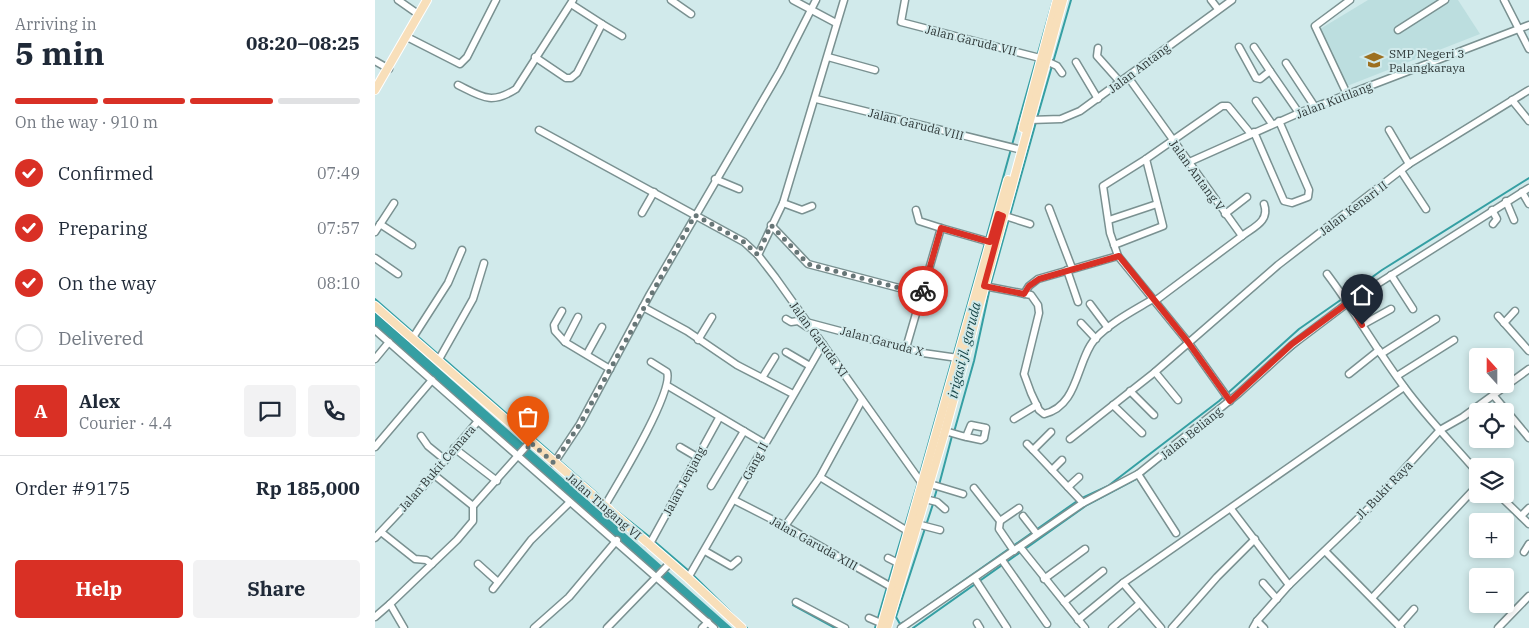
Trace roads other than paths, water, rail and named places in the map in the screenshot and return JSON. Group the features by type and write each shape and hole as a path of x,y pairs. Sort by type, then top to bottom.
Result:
{"main road":[{"path":"375,90 389,70 427,0"},
{"path":"884,627 924,525 931,500 931,486 938,443 958,358 990,242 1005,217 1035,121 1049,62 1059,1"},
{"path":"938,443 950,432 990,286 1018,149 1049,62"},
{"name":"Jalan Tingang VI","path":"375,306 529,444 554,463 648,544 668,566 688,578 742,628"},
{"path":"884,627 909,532 931,486"}],"street":[{"path":"398,0 418,14"},
{"path":"407,37 457,64 463,62 472,50 496,0"},
{"path":"671,0 691,14"},
{"path":"793,0 836,23"},
{"path":"554,463 580,424 715,179 780,71 817,0"},
{"path":"758,255 783,203 816,99 836,23 845,0"},
{"name":"Jalan Garuda VII","path":"905,0 901,22 1049,62"},
{"path":"1211,0 1218,10"},
{"name":"Jalan Antang","path":"1035,121 1061,119 1080,111 1231,0"},
{"path":"1347,94 1315,28 1317,23 1350,0"},
{"path":"1398,30 1445,0"},
{"path":"1505,0 1529,49"},
{"path":"458,85 487,99 504,96 516,89 572,2 622,36"},
{"path":"535,57 566,78 571,78 577,73 602,24"},
{"name":"Jalan Kutilang","path":"1187,163 1279,121 1529,25"},
{"path":"1239,47 1257,79 1270,71"},
{"path":"1254,47 1299,113"},
{"path":"1098,48 1097,56 1121,82"},
{"path":"828,57 875,70"},
{"path":"375,61 389,70"},
{"path":"1049,62 1062,73"},
{"path":"1076,62 1098,99"},
{"path":"1286,63 1315,107"},
{"name":"Jalan Antang V","path":"1128,77 1187,163 1242,236"},
{"name":"Jalan Kenari II","path":"1070,439 1155,372 1278,265 1409,164 1529,90"},
{"name":"Jalan Garuda VIII","path":"816,99 1018,149"},
{"path":"1512,100 1529,121"},
{"path":"1256,101 1272,124"},
{"path":"1230,401 1188,342 1119,256 1114,245 1103,186 1225,105 1252,133"},
{"name":"Jalan Kutilang","path":"1252,133 1284,200 1293,203 1308,197 1309,190 1279,121"},
{"name":"Jalan Garuda XI","path":"539,130 744,242 758,255 862,400 931,486"},
{"path":"1389,130 1409,164"},
{"path":"1114,245 1161,228 1164,224 1146,159"},
{"path":"1401,171 1426,209"},
{"path":"715,179 739,188"},
{"name":"Jalan Beliang","path":"901,628 1083,503 1138,474 1230,401 1292,344 1349,302 1529,188"},
{"path":"642,213 654,192"},
{"path":"1521,192 1529,204"},
{"path":"1225,214 1247,197"},
{"path":"1506,201 1514,220"},
{"path":"375,232 394,203"},
{"path":"783,203 802,210 812,206"},
{"path":"1109,220 1157,204"},
{"path":"990,286 1033,297 1039,307 1024,372 1025,381 1037,405 1045,414 1058,406 1069,395 1095,339 1108,328 1154,300 1265,218 1267,213 1264,204"},
{"path":"1049,208 1069,269 1077,302"},
{"path":"916,210 919,221 990,242"},
{"path":"1492,210 1497,219 1493,224"},
{"path":"1005,217 1030,224"},
{"path":"380,224 412,245"},
{"path":"771,225 808,264 922,294"},
{"path":"906,348 941,228"},
{"path":"412,339 448,283 462,250"},
{"path":"1024,294 1029,286 1039,279 1119,256"},
{"path":"375,258 398,274"},
{"path":"438,361 473,299 484,263"},
{"path":"1327,274 1349,302 1362,325 1404,387 1469,463"},
{"path":"1391,275 1413,309"},
{"path":"1090,304 1108,328"},
{"path":"643,307 762,378 793,394"},
{"path":"1362,325 1391,309"},
{"path":"1504,323 1515,310"},
{"path":"562,311 555,325 555,331 565,342 610,369"},
{"path":"565,342 578,316"},
{"path":"1498,316 1529,351"},
{"path":"698,340 712,317"},
{"path":"786,319 791,322 798,321 814,331"},
{"path":"1349,374 1380,352 1436,319"},
{"name":"Jalan Garuda X","path":"806,322 929,354 958,358"},
{"path":"1081,323 1095,339"},
{"path":"587,354 601,326"},
{"name":"Jalan Bukit Cemara","path":"375,330 478,421 375,538"},
{"path":"1397,376 1454,340"},
{"path":"375,359 389,342"},
{"name":"Gang II","path":"688,578 734,500 764,443 823,344"},
{"path":"786,352 810,366"},
{"path":"762,378 775,357"},
{"path":"604,506 641,444 668,386 667,372 651,362"},
{"name":"Jl. Bukit Raya","path":"1253,628 1257,620 1289,585 1367,509 1440,430 1494,396 1529,369"},
{"path":"1155,372 1178,400"},
{"path":"375,447 432,380"},
{"path":"668,386 764,443"},
{"path":"1078,620 1123,584 1404,387"},
{"path":"1129,391 1154,415"},
{"path":"1494,396 1529,438"},
{"path":"785,526 819,477 862,400"},
{"path":"1014,419 1037,405"},
{"path":"1113,405 1142,433"},
{"name":"Jalan Jenjang","path":"648,544 653,540 719,418"},
{"path":"478,421 521,455 569,503 617,540 714,628"},
{"path":"711,486 744,431"},
{"path":"950,432 966,437"},
{"path":"1033,450 1051,432"},
{"path":"421,436 428,446 445,459"},
{"path":"375,618 457,540 473,521 473,506 529,444"},
{"path":"1027,444 1083,503"},
{"path":"680,447 697,457"},
{"path":"454,448 497,481"},
{"path":"1052,470 1062,460"},
{"path":"433,474 473,506"},
{"path":"1138,474 1176,533"},
{"path":"819,477 909,532"},
{"path":"1069,487 1079,477"},
{"path":"931,486 963,494"},
{"path":"974,488 1000,521 999,528 1085,628"},
{"path":"1372,598 1469,495"},
{"name":"Jalan Garuda XIII","path":"734,500 785,526 893,588"},
{"path":"931,500 945,509"},
{"path":"493,589 531,540 569,503"},
{"path":"1507,503 1529,524"},
{"path":"1000,521 1019,508"},
{"path":"1521,516 1529,508"},
{"path":"1231,509 1289,585"},
{"path":"1023,516 1037,534"},
{"path":"924,525 940,530"},
{"path":"381,532 415,559 426,560 432,564"},
{"path":"1173,628 1217,577 1255,538"},
{"path":"534,628 569,597 617,540"},
{"path":"1524,552 1529,544"},
{"path":"1044,579 1085,549"},
{"path":"705,551 731,566 738,560"},
{"path":"1325,551 1400,627 1414,609"},
{"path":"887,558 900,564"},
{"path":"1002,560 1047,624"},
{"path":"478,564 498,582"},
{"path":"607,628 668,566"},
{"path":"1064,602 1103,571"},
{"path":"975,578 1007,628"},
{"path":"1263,583 1277,599"},
{"path":"1123,584 1157,627"},
{"path":"1499,628 1529,596"},
{"path":"796,602 845,628"},
{"path":"1523,603 1529,608"},
{"path":"390,604 404,628"},
{"path":"1111,628 1139,604"},
{"path":"869,618 884,627"},
{"path":"1257,620 1264,628"},
{"path":"702,628 707,622"}],"water":[{"path":"375,312 732,628 720,628 375,326"}],"waterway":[{"path":"1012,145 1053,0"},
{"name":"irigasi jl. garuda","path":"1037,118 1071,0"},
{"name":"irigasi jl. garuda","path":"954,432 974,361 991,283 1036,122"},
{"path":"986,239 1011,149"},
{"path":"1346,296 1382,270 1529,178"},
{"path":"919,477 985,243"},
{"path":"1340,312 1391,279"},
{"path":"375,299 439,355"},
{"path":"916,614 1080,499 1108,486 1219,401 1299,329 1342,299"},
{"path":"1281,359 1301,342"},
{"path":"443,358 556,457"},
{"path":"1141,476 1258,380"},
{"name":"irigasi jl. garuda","path":"939,485 952,436"},
{"path":"559,460 599,495"},
{"path":"913,628 1087,505 1138,478"},
{"path":"895,559 918,482"},
{"name":"irigasi jl. garuda","path":"934,499 937,489"},
{"name":"irigasi jl. garuda","path":"904,622 900,624 896,617 933,504"},
{"path":"612,507 651,538"},
{"path":"654,541 689,571"},
{"path":"888,583 894,563"},
{"path":"692,574 747,628"},
{"path":"875,628 887,587"},
{"path":"793,605 835,628"}],"place":[{"name":"SMP Negeri 3 Palangkaraya","path":"1374,60"}]}
